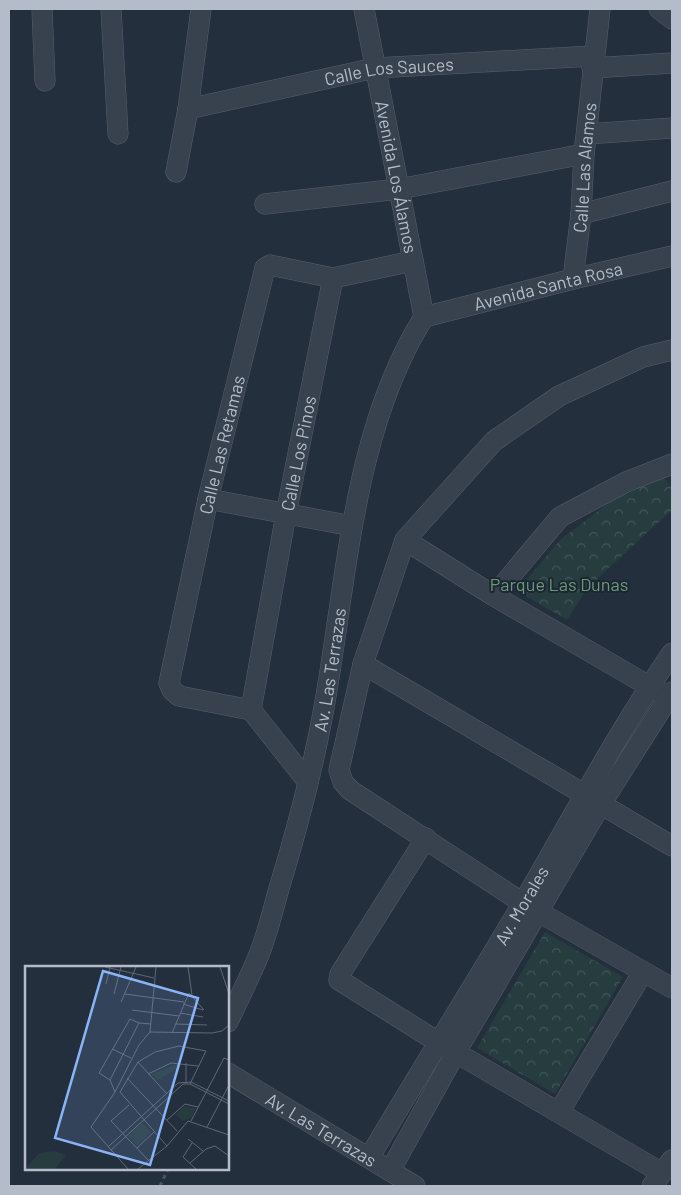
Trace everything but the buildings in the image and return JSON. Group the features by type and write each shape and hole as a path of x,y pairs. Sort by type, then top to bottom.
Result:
{"street":[{"path":"42,9 45,81"},
{"path":"111,9 118,134"},
{"path":"176,172 188,109 201,9"},
{"name":"Avenida Los Álamos","path":"364,9 424,317"},
{"name":"Calle Las Alamos","path":"573,279 581,214 584,154 588,134 593,62 600,9"},
{"path":"659,9 672,19"},
{"name":"Calle Los Sauces","path":"188,109 375,68 593,62 672,63"},
{"path":"588,134 672,128"},
{"path":"264,204 399,190 584,154"},
{"path":"581,214 672,191"},
{"name":"Avenida Santa Rosa","path":"424,317 672,256"},
{"path":"333,278 414,261"},
{"name":"Calle Las Retamas","path":"251,710 179,696 172,690 169,683 208,500 265,268 270,265 333,278"},
{"name":"Calle Los Pinos","path":"251,710 286,514 333,278"},
{"name":"Av. Las Terrazas","path":"229,1020 259,956 291,849 308,782 323,713 352,526 377,422 408,343 424,317"},
{"path":"672,350 643,358 559,396 494,441 405,540 363,664 339,770 343,782 350,790 531,907 672,988"},
{"path":"494,596 560,518 626,482 672,464"},
{"path":"208,500 352,526"},
{"path":"405,540 494,596 648,687 670,694"},
{"name":"Av. Morales","path":"390,1171 456,1052 531,907 584,794 648,687 672,653"},
{"path":"363,664 672,846"},
{"name":"Av. Morales","path":"369,1158 438,1042 601,804 670,694"},
{"path":"251,710 308,782"},
{"path":"426,838 340,974 339,980 438,1042 662,1173"},
{"path":"559,1112 643,972"},
{"name":"Av. Las Terrazas","path":"229,1074 415,1186"}],"path":[{"path":"160,1186 168,1170"}],"green space":[{"name":"Parque Las Dunas","path":"663,476 672,487 672,510 588,587 567,620 517,591 560,540 623,492"},
{"path":"545,932 623,977 555,1094 477,1048"}]}
